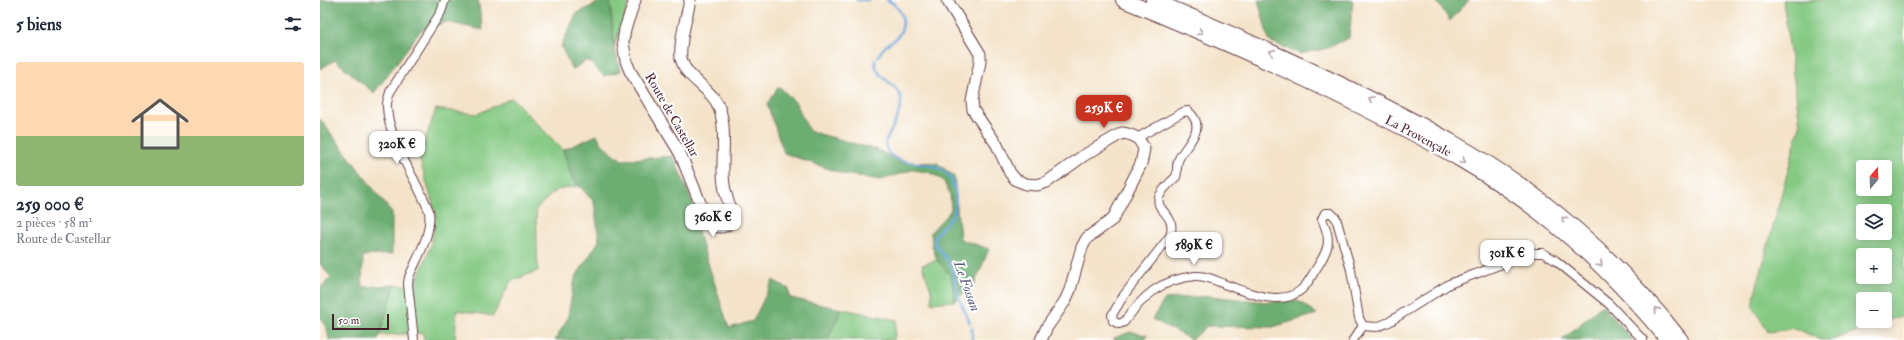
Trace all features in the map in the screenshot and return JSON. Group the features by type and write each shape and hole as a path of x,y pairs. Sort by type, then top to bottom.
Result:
{"highway":[{"name":"La Provençale","path":"1123,0 1166,11 1380,104 1444,138 1506,175 1536,196 1610,259 1640,290 1681,340"},
{"name":"La Provençale","path":"1154,0 1166,11"},
{"name":"La Provençale","path":"1306,73 1456,157 1514,194 1551,221 1603,267 1630,295 1668,340"}],"street":[{"path":"414,340 408,284 409,277 428,231 430,215 425,200 388,120 386,105 390,92 440,12 445,0"},
{"name":"Route de Castellar","path":"635,0 625,29 623,42 628,66 680,153 707,220 714,226 722,227 728,224 731,215 724,185 722,121 717,104 712,95 685,68 681,58 690,0"},
{"path":"947,0 980,54 980,62 972,101 973,110 997,145 1010,173 1016,180 1026,184 1037,185 1047,182 1111,138 1122,133 1137,138 1144,149 1141,164 1113,219 1087,238 1082,247 1070,290 1065,301 1047,326 1042,340"},
{"path":"1137,138 1183,112 1188,111 1193,115 1196,121 1196,131 1193,138 1178,160 1176,177 1162,189 1158,197 1158,204 1171,221 1173,229 1170,236 1124,295 1112,315 1113,322 1119,324 1124,322 1148,294 1161,286 1185,278 1197,276 1205,276 1249,293 1274,298 1286,297 1295,294 1303,289 1326,252 1329,234 1322,219 1325,213 1331,213 1336,218 1351,270 1359,318 1363,326"},
{"path":"1363,326 1377,327 1389,322 1449,284 1531,253 1543,253 1555,260 1609,304 1643,340"},
{"path":"1353,340 1363,326"}],"green space":[{"path":"320,0 478,0 483,30 446,22 421,30 374,93 335,60 320,69"},
{"path":"630,0 614,47 610,1"},
{"path":"1258,0 1353,0 1349,38 1328,48 1300,54 1269,41"},
{"path":"1436,0 1469,0 1450,21"},
{"path":"1783,0 1904,0 1904,315 1892,319 1892,292 1856,292 1856,328 1867,328 1832,340 1821,340 1795,328 1768,332 1752,305 1800,125"},
{"path":"610,1 614,47 621,71 604,76 587,60 572,70 561,46 576,14 599,2"},
{"path":"779,86 796,103 809,131 878,150 901,162 937,163 954,176 960,239 989,249 974,285 955,301 951,276 937,260 932,246 931,232 951,210 950,195 943,180 928,172 912,170 881,180 843,174 784,153 767,104"},
{"path":"512,98 563,150 572,178 579,186 556,190 536,209 538,271 511,281 493,316 457,310 455,340 424,340 423,333 379,335 395,285 415,285 431,245 436,215 419,157 436,109 477,114"},
{"path":"320,119 392,213 392,254 363,256 362,287 395,285 378,340 329,340 327,329 320,317 320,288 331,277 320,264"},
{"path":"597,135 602,144 622,160 673,156 693,203 700,238 729,328 753,321 773,280 789,289 790,298 842,309 827,340 555,340 567,320 575,278 599,241 594,202 572,178 563,150"},
{"path":"937,260 951,276 955,301 931,303 932,293 922,265"},
{"path":"1209,296 1268,302 1297,300 1317,314 1273,327 1207,326 1192,340 1152,319 1165,299"},
{"path":"1602,305 1633,340 1562,340"},
{"path":"842,309 897,320 894,340 827,340"},
{"path":"1131,332 1147,335 1145,340 1114,340 1114,338"}],"waterway":[{"name":"Le Fossan","path":"857,0 869,0"},
{"name":"Le Fossan","path":"878,56 887,45 897,37 901,31 903,20 902,15 896,6 887,0"},
{"name":"Le Fossan","path":"875,60 876,67 879,72 894,86 901,97 899,113 885,143 888,152 894,157 902,160 933,166 942,170 949,176 954,186 956,198 954,210 949,220 938,232 934,242 952,267 959,298 970,323"},
{"name":"Le Fossan","path":"972,328 972,340"}]}
